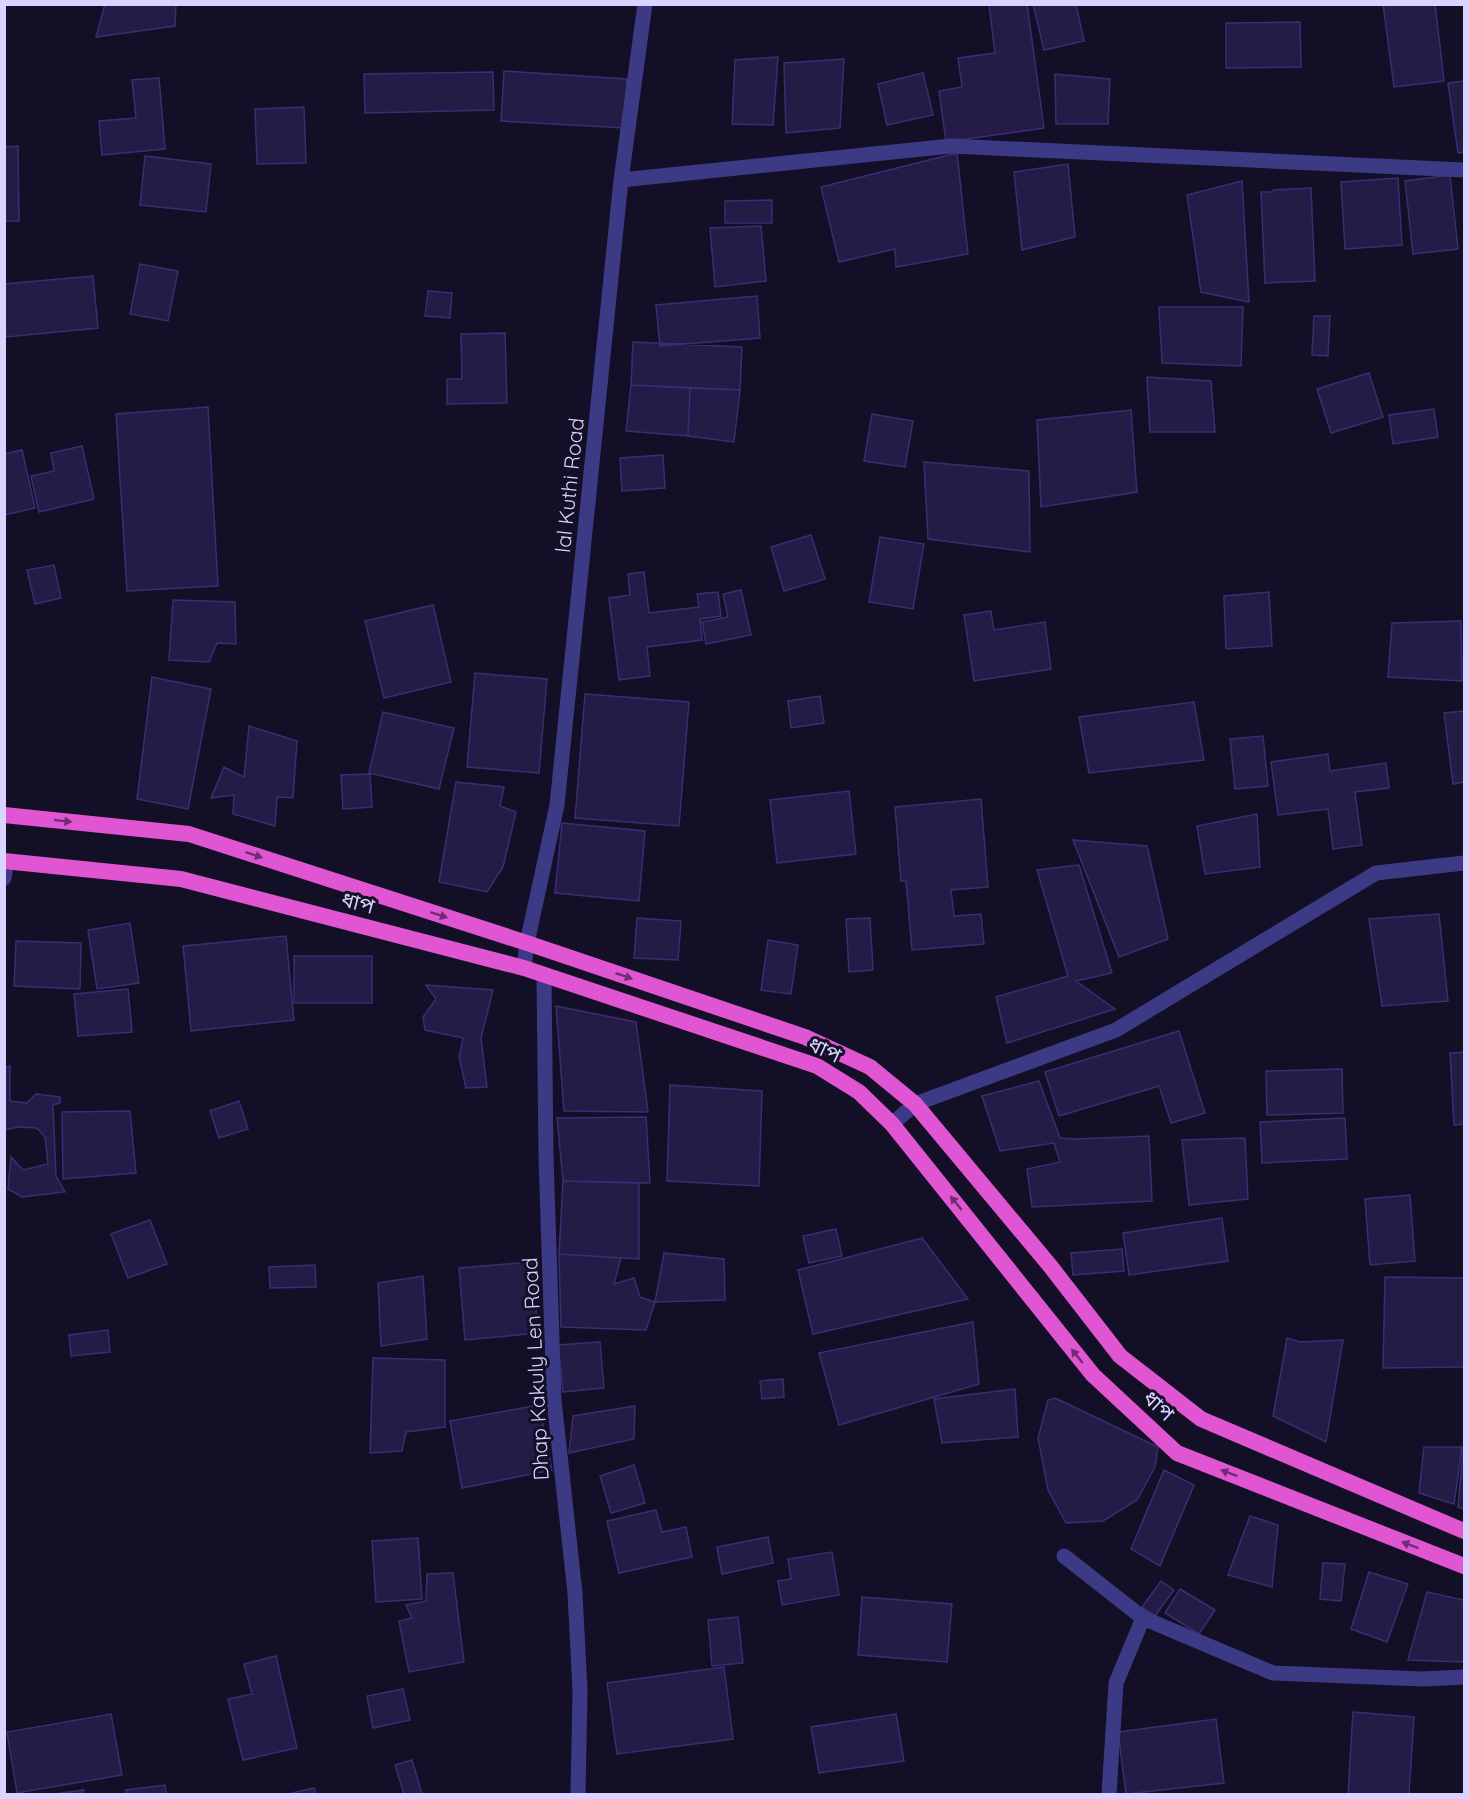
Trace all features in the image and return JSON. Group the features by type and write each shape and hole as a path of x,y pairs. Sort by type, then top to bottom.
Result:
{"highway":[{"name":"ধাপ","path":"4,815 189,834 527,943 805,1038 870,1067 915,1104 1051,1267 1120,1356 1201,1419 1464,1531"},
{"name":"ধাপ","path":"5,867 181,879 524,968 817,1066 860,1092 892,1124 1093,1376 1177,1453 1464,1566"}],"street":[{"name":"lal Kuthi Road","path":"524,968 527,943 557,805 621,180 645,4"},
{"path":"621,180 951,146 1464,170"},
{"path":"892,1124 915,1104 1116,1030 1376,873 1464,863"},
{"name":"Dhap Kakuly Len Road","path":"544,976 546,1157 554,1400 575,1593 580,1691 578,1794"},
{"path":"1064,1556 1143,1618 1273,1673 1423,1679 1464,1677"},
{"path":"1109,1794 1116,1683 1143,1618"}],"building":[{"path":"105,4 176,4 175,26 96,37"},
{"path":"989,4 1027,4 1044,128 946,142 939,91 962,87 958,58 995,53"},
{"path":"1033,4 1076,4 1084,41 1044,50"},
{"path":"1383,4 1435,4 1444,81 1394,87"},
{"path":"1300,22 1301,67 1226,68 1226,23"},
{"path":"778,57 773,125 732,124 735,60"},
{"path":"844,59 840,128 786,133 784,63"},
{"path":"504,71 627,79 624,128 501,121"},
{"path":"493,72 494,110 365,113 364,74"},
{"path":"923,73 933,115 887,125 878,84"},
{"path":"1055,74 1110,79 1108,124 1056,124"},
{"path":"159,78 165,149 102,155 99,121 136,118 132,80"},
{"path":"1464,81 1464,152 1458,153 1448,83"},
{"path":"304,107 306,163 257,164 255,109"},
{"path":"18,146 19,221 4,221 4,147"},
{"path":"957,153 968,254 896,267 895,249 839,262 821,187"},
{"path":"145,156 211,164 206,212 140,205"},
{"path":"1068,164 1075,237 1022,250 1014,172"},
{"path":"1450,175 1458,249 1413,254 1405,181"},
{"path":"1398,178 1402,245 1345,249 1341,182"},
{"path":"1242,181 1249,302 1201,292 1187,195"},
{"path":"1311,188 1315,281 1265,283 1261,192"},
{"path":"772,200 772,223 725,223 725,201"},
{"path":"761,226 766,281 715,287 710,228"},
{"path":"140,264 178,271 168,321 130,314"},
{"path":"93,276 98,328 6,337 4,284"},
{"path":"428,291 452,293 450,318 425,316"},
{"path":"757,296 760,338 660,346 656,305"},
{"path":"1159,307 1243,307 1241,366 1162,363"},
{"path":"1314,316 1330,316 1328,356 1312,355"},
{"path":"505,333 507,403 447,404 447,379 462,379 461,334"},
{"path":"633,342 742,347 740,390 631,385"},
{"path":"1369,373 1383,417 1331,433 1317,389"},
{"path":"1147,377 1211,381 1215,432 1150,432"},
{"path":"631,385 690,388 688,436 626,431"},
{"path":"690,388 740,390 734,442 688,436"},
{"path":"208,407 218,586 127,591 116,414"},
{"path":"1434,409 1438,437 1393,444 1389,415"},
{"path":"1131,410 1137,492 1041,507 1037,420"},
{"path":"872,414 913,421 905,467 864,461"},
{"path":"82,446 94,499 39,512 31,476 54,471 51,453"},
{"path":"22,450 35,508 4,515 4,454"},
{"path":"663,455 665,488 622,491 620,458"},
{"path":"924,462 1029,471 1030,552 928,539"},
{"path":"811,535 825,579 784,591 771,547"},
{"path":"880,537 924,544 913,609 869,602"},
{"path":"54,565 61,598 35,604 27,570"},
{"path":"644,572 649,613 699,607 697,594 718,592 721,616 700,619 702,640 647,647 650,676 619,680 609,598 630,595 628,574"},
{"path":"741,590 751,635 706,644 702,622 728,617 723,594"},
{"path":"1269,592 1272,646 1226,649 1224,596"},
{"path":"173,600 235,602 236,644 217,643 209,662 169,660"},
{"path":"433,605 451,682 384,698 365,621"},
{"path":"991,611 994,630 1045,622 1051,669 974,681 964,615"},
{"path":"1461,621 1462,681 1388,677 1392,623"},
{"path":"475,673 547,679 539,773 467,767"},
{"path":"152,677 211,689 188,809 137,799"},
{"path":"585,694 689,702 679,826 575,818"},
{"path":"820,696 824,723 791,728 788,701"},
{"path":"1194,702 1204,760 1089,773 1079,717"},
{"path":"1464,711 1464,782 1453,784 1444,713"},
{"path":"383,712 454,728 439,789 369,773"},
{"path":"249,726 297,741 293,798 277,797 275,826 233,814 234,795 211,798 224,767 244,777"},
{"path":"1263,736 1268,786 1235,789 1230,739"},
{"path":"1328,754 1330,771 1386,763 1389,788 1355,792 1362,845 1333,849 1328,809 1278,815 1271,762"},
{"path":"370,774 372,807 343,809 341,775"},
{"path":"456,782 504,787 500,806 516,812 503,867 487,892 439,882"},
{"path":"849,791 856,854 777,863 770,800"},
{"path":"981,799 988,887 951,890 954,916 981,914 984,944 912,950 906,881 901,881 895,807"},
{"path":"1257,814 1260,867 1205,874 1197,826"},
{"path":"562,823 645,831 639,901 555,893"},
{"path":"1073,840 1147,846 1168,939 1119,957"},
{"path":"1079,865 1112,973 1076,981 1115,1009 1007,1043 996,997 1068,976 1037,870"},
{"path":"1439,914 1448,1001 1382,1006 1369,919"},
{"path":"637,918 681,921 678,960 634,958"},
{"path":"870,918 873,970 849,972 846,919"},
{"path":"130,923 139,983 97,989 88,930"},
{"path":"286,936 294,1020 191,1031 183,946"},
{"path":"768,940 798,945 791,994 761,990"},
{"path":"16,941 81,943 80,989 14,986"},
{"path":"294,956 372,956 372,1003 294,1003"},
{"path":"426,985 493,990 481,1038 487,1087 466,1088 459,1057 463,1038 425,1030 423,1017 436,999"},
{"path":"128,989 132,1032 78,1036 74,994"},
{"path":"556,1006 636,1022 648,1112 564,1111"},
{"path":"1179,1031 1205,1113 1171,1123 1159,1086 1059,1116 1045,1072"},
{"path":"1464,1052 1464,1124 1454,1125 1450,1053"},
{"path":"10,1066 10,1101 27,1103 36,1094 60,1097 60,1103 53,1105 56,1176 65,1192 22,1197 8,1189 11,1157 23,1170 48,1164 45,1137 37,1128 18,1127 4,1130 4,1068"},
{"path":"1342,1069 1343,1113 1267,1115 1266,1071"},
{"path":"1039,1081 1060,1138 1149,1136 1152,1201 1032,1207 1027,1169 1060,1162 1054,1143 1000,1151 982,1096"},
{"path":"670,1085 762,1091 759,1186 667,1181"},
{"path":"239,1101 248,1129 219,1138 210,1111"},
{"path":"130,1111 136,1173 63,1179 62,1112"},
{"path":"646,1117 650,1183 563,1181 557,1118"},
{"path":"1345,1118 1347,1159 1262,1163 1260,1122"},
{"path":"1245,1138 1248,1199 1189,1205 1182,1140"},
{"path":"563,1181 639,1183 639,1259 559,1254"},
{"path":"1410,1195 1415,1261 1370,1265 1365,1199"},
{"path":"1222,1218 1228,1261 1129,1275 1123,1233"},
{"path":"150,1220 167,1264 128,1278 111,1234"},
{"path":"836,1229 842,1256 809,1263 803,1236"},
{"path":"922,1238 968,1299 813,1334 798,1270"},
{"path":"1122,1249 1124,1271 1073,1275 1071,1253"},
{"path":"664,1253 724,1259 725,1300 655,1302"},
{"path":"559,1254 621,1258 614,1284 634,1278 640,1297 655,1302 646,1330 561,1327"},
{"path":"532,1262 538,1333 465,1340 459,1268"},
{"path":"315,1265 316,1287 270,1288 269,1267"},
{"path":"423,1276 427,1339 381,1346 378,1283"},
{"path":"1385,1277 1464,1278 1464,1367 1383,1368"},
{"path":"973,1322 979,1384 839,1425 819,1353"},
{"path":"108,1330 110,1352 71,1356 69,1335"},
{"path":"1287,1338 1300,1342 1343,1340 1326,1442 1273,1416"},
{"path":"600,1342 604,1388 563,1392 558,1345"},
{"path":"373,1358 445,1360 445,1427 406,1432 402,1451 370,1453"},
{"path":"783,1379 784,1397 762,1399 760,1381"},
{"path":"1015,1389 1018,1437 942,1443 934,1399"},
{"path":"1055,1398 1158,1447 1155,1467 1137,1500 1103,1521 1066,1523 1048,1490 1038,1438 1048,1400"},
{"path":"539,1405 552,1470 462,1488 450,1421"},
{"path":"635,1406 634,1439 569,1453 573,1416"},
{"path":"1464,1441 1464,1509 1458,1507"},
{"path":"1424,1447 1462,1447 1454,1504 1419,1493"},
{"path":"634,1465 645,1503 611,1513 600,1476"},
{"path":"1164,1470 1194,1485 1160,1566 1131,1549"},
{"path":"656,1510 662,1532 686,1527 692,1557 619,1573 607,1521"},
{"path":"1250,1516 1278,1525 1272,1587 1228,1575"},
{"path":"768,1537 773,1563 722,1574 717,1547"},
{"path":"418,1538 422,1599 376,1602 372,1541"},
{"path":"832,1552 839,1595 782,1605 778,1581 791,1579 788,1559"},
{"path":"1323,1563 1345,1564 1341,1601 1320,1599"},
{"path":"1369,1572 1408,1584 1387,1642 1351,1629"},
{"path":"453,1573 464,1662 409,1672 399,1621 412,1618 406,1605 426,1601 427,1574"},
{"path":"1161,1581 1174,1590 1155,1616 1142,1607"},
{"path":"1180,1589 1215,1610 1199,1634 1165,1613"},
{"path":"1427,1592 1464,1600 1464,1662 1408,1660"},
{"path":"862,1597 952,1604 947,1662 858,1655"},
{"path":"738,1617 743,1663 712,1666 708,1620"},
{"path":"276,1656 297,1748 243,1760 228,1699 252,1694 244,1664"},
{"path":"724,1667 733,1739 617,1754 607,1683"},
{"path":"403,1689 410,1720 373,1728 367,1696"},
{"path":"1353,1712 1414,1717 1409,1794 1348,1794"},
{"path":"111,1714 122,1775 17,1793 7,1732"},
{"path":"896,1714 904,1761 819,1773 811,1727"},
{"path":"1216,1719 1224,1783 1126,1794 1118,1732"},
{"path":"412,1760 422,1794 404,1794 395,1765"},
{"path":"165,1785 166,1794 126,1794 126,1790"},
{"path":"314,1788 316,1794 288,1794"},
{"path":"84,1790 83,1794 54,1794"}]}
